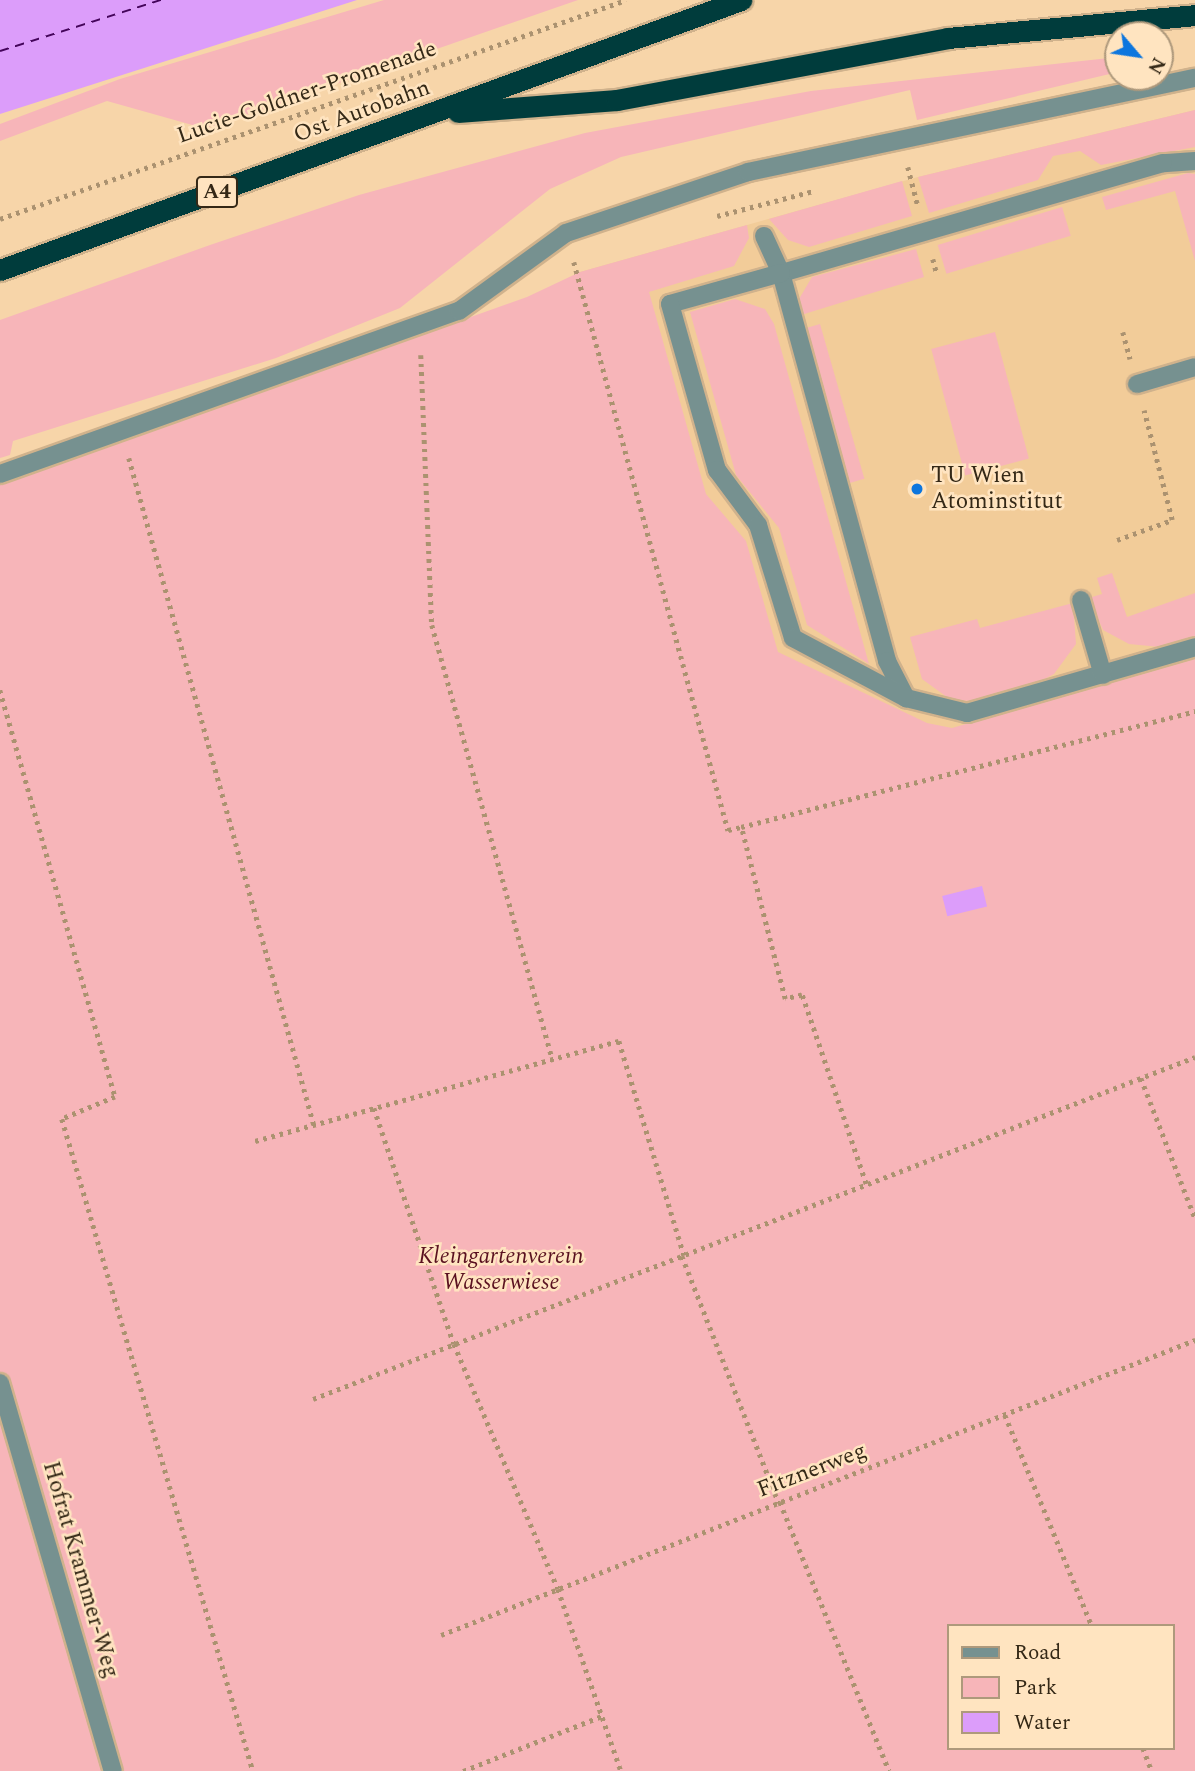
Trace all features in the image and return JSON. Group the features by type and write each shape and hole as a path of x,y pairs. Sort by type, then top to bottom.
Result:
{"highway":[{"name":"Ost Autobahn","path":"0,270 435,114 741,0"},
{"path":"435,114 617,100 948,38 1195,15"}],"street":[{"path":"0,474 485,297 566,233 748,172 1195,78"},
{"path":"1195,161 1163,163 670,304 717,470 758,526 793,638 906,698 967,713 1195,648"},
{"path":"764,236 781,273 887,661 906,698"},
{"path":"1138,384 1195,367"},
{"path":"1081,600 1103,675"},
{"name":"Hofrat Krammer-Weg","path":"0,1383 113,1771"}],"path":[{"name":"Lucie-Goldner-Promenade","path":"0,219 626,0"},
{"path":"895,170 921,163"},
{"path":"910,179 920,215"},
{"path":"701,220 830,186"},
{"path":"563,262 572,255 728,830 1195,711"},
{"path":"419,323 432,625 552,1059"},
{"path":"1117,540 1172,520 1138,384"},
{"path":"122,431 314,1125"},
{"path":"0,690 115,1097 61,1119 253,1771"},
{"path":"741,827 785,999 802,995 866,1184"},
{"path":"255,1141 619,1041 683,1255 889,1771"},
{"path":"313,1399 1195,1057"},
{"path":"1141,1078 1195,1219"},
{"path":"374,1108 454,1344 558,1589 621,1771"},
{"name":"Fitznerweg","path":"441,1635 1195,1340"},
{"path":"1005,1415 1091,1624"},
{"path":"463,1771 602,1716"},
{"path":"1144,1750 1152,1771"}],"shaded area":[{"name":"TU Wien Atominstitut","path":"1195,110 1195,706 731,825 580,272 918,177"}],"green space":[{"path":"384,0 578,0 218,125 203,128 107,101 0,141 0,124 120,79"},
{"path":"1104,59 1104,75 917,120 910,90 621,157 550,189 400,308 276,358 13,441 10,455 0,458 0,320 359,195 585,133 811,91"},
{"path":"1195,110 1195,147 1101,165 1080,151 1053,156 1038,180 929,213 918,177"},
{"path":"1188,173 1195,174 1195,261 1175,191 1106,210 1102,197"},
{"path":"902,181 912,216 809,247 788,240 769,219"},
{"path":"1062,207 1071,236 946,274 938,245"},
{"name":"Kleingartenverein Wasserwiese","path":"747,225 749,238 734,266 649,292 706,494 746,541 778,652 927,723 952,728 1195,659 1195,1771 0,1771 0,485 527,297 580,272"},
{"path":"916,249 924,277 801,315 799,299 812,277"},
{"path":"735,299 765,309 774,324 869,664 807,625 779,528 736,475 690,312"},
{"path":"820,324 864,479 848,483 804,329"},
{"path":"995,332 1029,459 965,476 931,349"},
{"path":"1112,573 1127,617 1195,593 1195,637 1160,647 1129,644 1103,630 1089,598 1102,594 1097,578"},
{"path":"1073,603 1076,644 1054,674 1037,683 974,701 951,700 922,679 910,637 977,619 980,628"}],"water":[{"path":"0,0 357,0 0,114"},
{"path":"982,886 987,906 947,916 942,896"}],"ferry route":[{"path":"0,51 161,0"}],"place":[{"name":"TU Wien Atominstitut","path":"917,489"}]}
